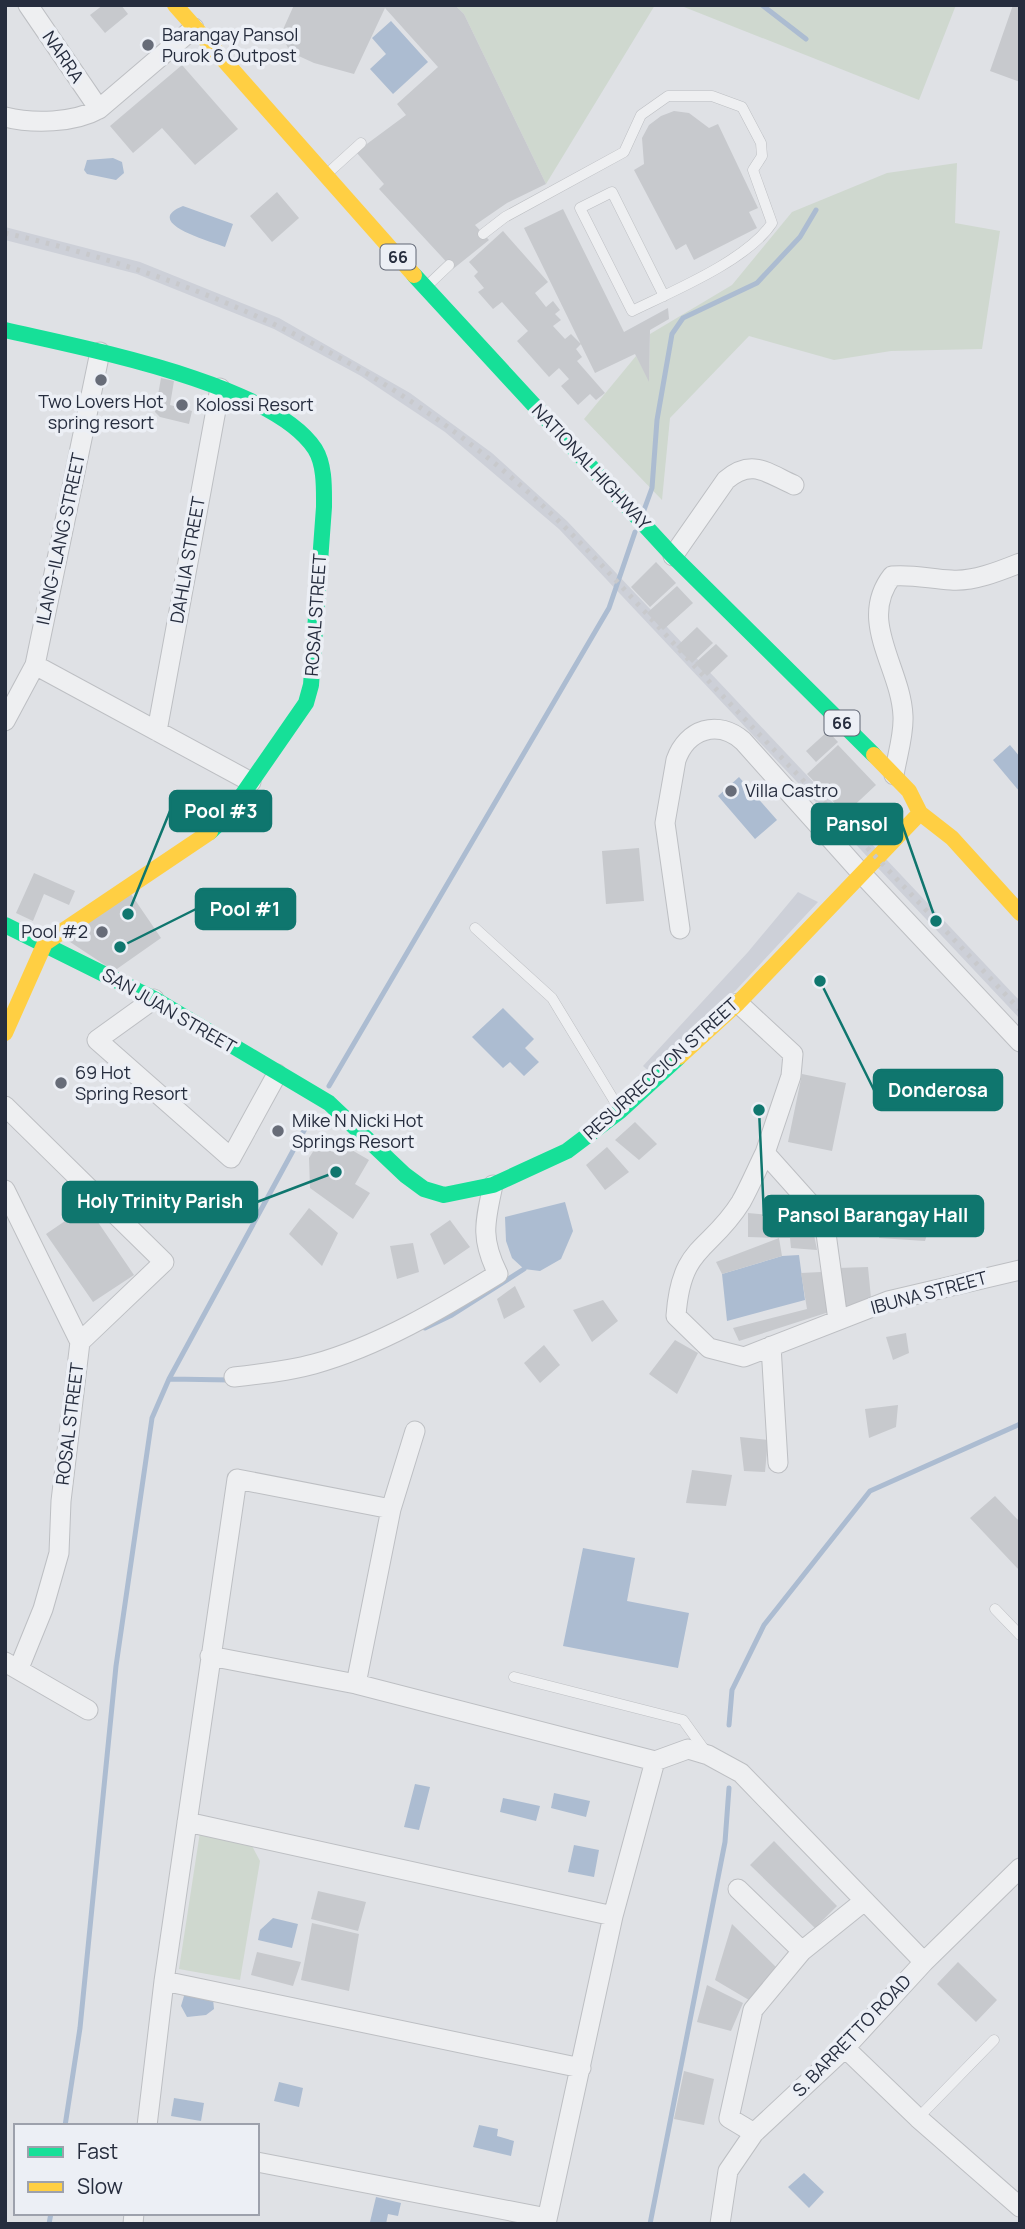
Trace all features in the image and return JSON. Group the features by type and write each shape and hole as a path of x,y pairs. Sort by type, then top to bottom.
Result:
{"street":[{"name":"NARRA","path":"27,5 99,109"},
{"name":"NATIONAL HIGHWAY","path":"175,5 425,287 673,556 894,775 909,791 920,813 952,838 1020,914"},
{"path":"5,117 22,121 86,116 99,109 194,29"},
{"name":"ROSAL STREET","path":"5,330 100,352 220,388 304,432 317,450 324,494 311,685 306,703 229,814 205,836 45,943"},
{"name":"ILANG-ILANG STREET","path":"5,721 35,665 100,352"},
{"name":"DAHLIA STREET","path":"157,731 220,388"},
{"path":"673,556 726,480 738,470 752,467 794,485"},
{"path":"894,775 903,717 897,675 882,644 877,621 881,591 891,576 911,575 954,581 1000,571 1020,563"},
{"path":"35,665 251,782"},
{"path":"680,929 665,823 679,750 693,735 702,730 728,731 743,741 862,874 1020,1042"},
{"name":"RESURRECCION STREET","path":"329,1102 424,1189 444,1195 494,1185 567,1151 620,1111 738,1003 920,813"},
{"name":"SAN JUAN STREET","path":"5,925 155,999 277,1074 329,1102"},
{"path":"5,1033 45,943"},
{"path":"155,999 97,1040 231,1158 277,1074"},
{"path":"738,1003 793,1055 791,1076 765,1153 824,1219 838,1320"},
{"path":"5,1106 164,1262 80,1342"},
{"name":"IBUNA STREET","path":"765,1153 740,1203 689,1259 678,1290 676,1316 690,1333 709,1348 744,1357 888,1301 1020,1270"},
{"path":"234,1377 289,1369 347,1353 444,1306 498,1273 488,1255 483,1227 494,1185"},
{"name":"ROSAL STREET","path":"5,1190 80,1342 61,1501 59,1553 43,1609 12,1665"},
{"path":"771,1346 778,1463"},
{"path":"356,1684 391,1509 415,1431"},
{"path":"147,2124 163,1981 237,1479 391,1509"},
{"path":"210,1656 356,1684 655,1761 688,1749 708,1755 741,1773 924,1962"},
{"path":"12,1665 88,1710"},
{"path":"259,2162 547,2221 613,1916 655,1761"},
{"path":"187,1822 613,1916"},
{"name":"S. BARRETTO ROAD","path":"720,2224 728,2171 754,2133 845,2048 924,1962 1020,1868"},
{"path":"738,1889 802,1951"},
{"path":"754,2133 729,2118 753,2010 802,1951 863,1902"},
{"path":"163,1981 581,2068"},
{"path":"845,2048 918,2118 1020,2207"}],"lane":[{"path":"483,234 505,216 624,152 641,115 668,96 712,96 742,107 761,143 762,156 753,170 772,223 763,238 664,296 632,311 580,208 612,192 664,296"},
{"path":"325,176 360,143"},
{"path":"425,287 449,265"},
{"path":"475,928 552,999 620,1111"},
{"path":"995,1609 1020,1635"},
{"path":"514,1677 683,1720 708,1755"},
{"path":"918,2118 994,2040"}],"shaded area":[{"path":"455,5 655,5 546,184 464,14"},
{"path":"679,5 956,5 919,100"},
{"path":"957,163 955,223 1000,231 982,349 891,351 834,360 749,336 670,418 662,500 584,419 636,356 649,380 650,334 732,285 792,212 887,173"},
{"path":"5,227 140,262 279,318 410,393 492,453 567,521 1020,1001 1020,1019 559,529 445,432 361,376 274,329 137,274 5,240"},
{"path":"798,892 818,902 655,1077 643,1066 748,952"},
{"path":"200,1832 251,1844 260,1861 240,1980 179,1969"}],"water":[{"path":"391,21 428,62 393,94 370,69 386,54 372,38"},
{"path":"113,158 122,162 124,173 116,180 87,174 84,170 87,160"},
{"path":"183,206 233,224 225,247 174,225 170,219 172,212"},
{"path":"1010,745 1020,757 1020,792 993,760"},
{"path":"739,777 777,820 755,839 718,796"},
{"path":"503,1008 534,1039 525,1048 539,1062 524,1076 510,1062 503,1068 472,1037"},
{"path":"565,1202 573,1231 561,1259 540,1271 524,1269 512,1258 506,1241 505,1217"},
{"path":"799,1255 805,1300 727,1321 722,1274 782,1256"},
{"path":"583,1548 635,1558 627,1601 689,1613 678,1668 563,1646"},
{"path":"415,1784 430,1787 419,1830 404,1827"},
{"path":"554,1793 590,1801 586,1817 551,1808"},
{"path":"503,1798 540,1806 536,1821 500,1812"},
{"path":"574,1845 599,1850 594,1877 568,1872"},
{"path":"273,1918 298,1924 292,1948 258,1940 260,1930"},
{"path":"194,1994 213,1999 214,2009 206,2015 187,2017 181,2006 184,1996"},
{"path":"279,2082 303,2088 299,2107 274,2101"},
{"path":"174,2098 204,2103 201,2121 171,2116"},
{"path":"479,2125 498,2129 497,2136 514,2141 511,2156 473,2147"},
{"path":"804,2173 824,2192 809,2208 788,2187"},
{"path":"376,2197 401,2203 398,2216 388,2214 386,2224 370,2222"}],"building":[{"path":"103,5 121,5 128,14 105,33 90,15"},
{"path":"294,5 455,5 464,14 546,184 507,203 475,225 489,240 453,269 379,189 384,184 356,152 406,115 397,104 438,67 385,8 354,74 314,63 290,52 281,34"},
{"path":"1013,5 1020,7 1020,82 990,71"},
{"path":"182,65 238,129 195,165 162,128 133,153 110,126"},
{"path":"674,111 689,113 709,128 718,124 758,208 749,212 757,228 694,260 686,244 676,250 634,170 644,164 642,138 649,125"},
{"path":"277,192 299,218 272,242 250,216"},
{"path":"563,209 624,332 668,308 669,319 650,330 649,382 635,354 595,373 524,228"},
{"path":"503,231 548,282 535,293 546,307 553,301 560,310 555,314 561,320 553,326 565,339 571,334 581,344 576,349 582,357 577,361 605,393 596,400 590,394 578,405 561,386 569,379 559,368 549,377 517,341 528,331 502,302 493,309 478,292 484,288 474,276 478,272 469,262"},
{"path":"161,378 174,381 170,405 192,411 189,424 160,417 155,412"},
{"path":"656,562 676,583 650,607 631,587"},
{"path":"677,586 693,603 663,630 647,613"},
{"path":"697,627 713,643 692,663 676,647"},
{"path":"716,644 728,656 707,676 695,663"},
{"path":"828,731 838,742 816,762 806,751"},
{"path":"838,745 876,785 845,814 807,774"},
{"path":"639,848 644,901 606,904 602,851"},
{"path":"34,873 75,891 69,905 44,894 33,921 16,913"},
{"path":"131,894 161,938 114,971 64,938"},
{"path":"802,1074 846,1083 832,1151 788,1142"},
{"path":"635,1122 657,1144 639,1160 615,1140"},
{"path":"324,1134 369,1160 355,1184 370,1193 353,1219 310,1188 309,1158"},
{"path":"607,1147 629,1172 605,1190 586,1165"},
{"path":"887,1201 935,1209 925,1241 879,1238"},
{"path":"87,1206 134,1275 93,1302 46,1234"},
{"path":"309,1208 338,1233 322,1266 289,1234"},
{"path":"748,1213 811,1219 817,1250 791,1248 790,1238 748,1237"},
{"path":"450,1220 470,1247 444,1265 430,1234"},
{"path":"779,1238 782,1256 722,1274 716,1262"},
{"path":"413,1243 419,1272 397,1279 390,1246"},
{"path":"868,1267 871,1298 842,1311 838,1268"},
{"path":"821,1272 829,1312 739,1341 733,1328 807,1309 801,1273"},
{"path":"515,1286 525,1307 504,1319 497,1299"},
{"path":"603,1300 618,1321 592,1342 573,1310"},
{"path":"906,1333 909,1353 893,1360 886,1337"},
{"path":"675,1340 698,1353 677,1394 649,1374"},
{"path":"544,1345 560,1365 540,1383 524,1363"},
{"path":"898,1405 896,1427 869,1438 865,1409"},
{"path":"740,1437 768,1440 765,1472 744,1471"},
{"path":"692,1470 732,1475 726,1506 686,1503"},
{"path":"995,1496 1020,1522 1020,1571 970,1518"},
{"path":"774,1841 837,1906 815,1928 750,1865"},
{"path":"318,1891 366,1902 358,1931 311,1919"},
{"path":"312,1923 359,1934 349,1991 301,1980"},
{"path":"732,1924 777,1968 749,2000 715,1980"},
{"path":"257,1952 301,1962 293,1986 251,1975"},
{"path":"958,1962 997,2000 976,2022 937,1984"},
{"path":"707,1985 743,2003 731,2031 697,2022"},
{"path":"684,2071 714,2079 704,2125 674,2119"}],"waterway":[{"path":"762,5 806,39"},
{"path":"644,510 652,488 657,420 672,334 683,318 757,283 800,237 816,210"},
{"path":"329,1086 609,608 635,532"},
{"path":"65,2124 80,2028 116,1666 152,1418 169,1379 313,1114"},
{"path":"425,1328 452,1315 524,1269"},
{"path":"169,1379 232,1380"},
{"path":"729,1725 732,1690 764,1625 870,1491 1020,1424"},
{"path":"650,2224 725,1842 729,1788"},
{"path":"49,2224 51,2215"}],"railway":[{"path":"5,233 148,273 283,329 348,363 411,401 471,444 528,492 577,540 1020,1010"}],"traffic: fast":[{"path":"414,275 673,556 874,755"},
{"path":"5,330 126,358 218,387 259,405 292,426 315,449 321,462 324,507 311,685 306,703 229,814 210,832"},
{"path":"5,925 154,999 329,1103 405,1175 424,1189 444,1195 493,1185 567,1151 620,1111 679,1057"}],"traffic: slow":[{"path":"175,5 414,275"},
{"path":"874,755 909,791 920,813 952,838 1020,913"},
{"path":"679,1057 738,1003 920,813"},
{"path":"5,1033 45,943 210,832"}],"place":[{"name":"Barangay Pansol Purok 6 Outpost","path":"148,45"},
{"name":"Two Lovers Hot spring resort","path":"101,380"},
{"name":"Kolossi Resort","path":"182,405"},
{"name":"Villa Castro","path":"731,791"},
{"name":"Pool #3","path":"128,914"},
{"name":"Pansol","path":"936,921"},
{"name":"Pool #2","path":"102,932"},
{"name":"Pool #1","path":"120,947"},
{"name":"Donderosa","path":"820,981"},
{"name":"69 Hot Spring Resort","path":"61,1083"},
{"name":"Pansol Barangay Hall","path":"759,1110"},
{"name":"Mike N Nicki Hot Springs Resort","path":"278,1131"},
{"name":"Holy Trinity Parish","path":"336,1172"}]}
